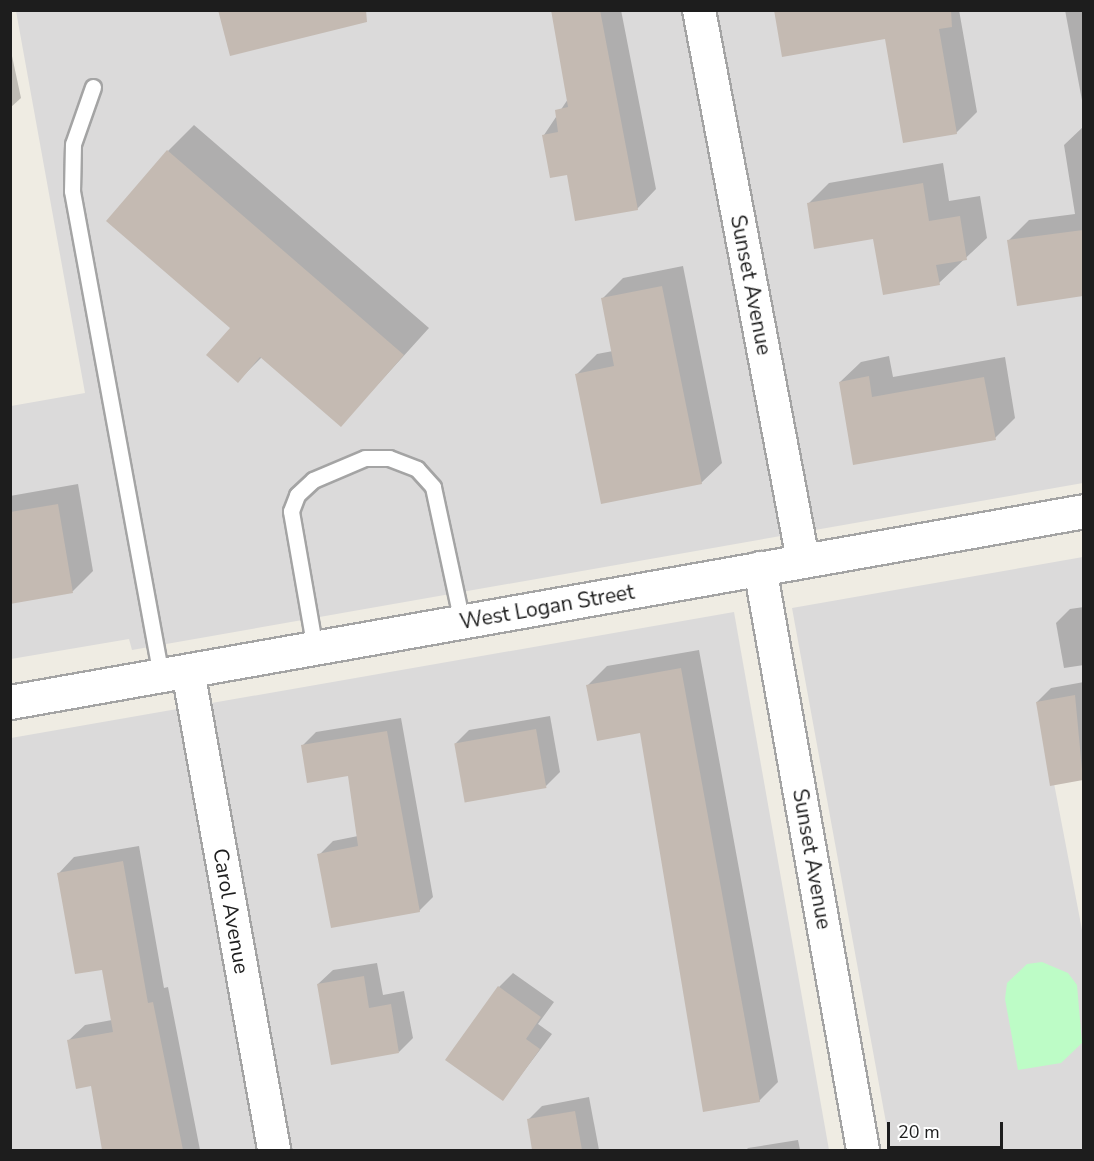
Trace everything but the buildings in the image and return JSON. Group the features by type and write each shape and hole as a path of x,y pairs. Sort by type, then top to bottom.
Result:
{"street":[{"name":"Sunset Avenue","path":"699,10 803,560"},
{"name":"West Logan Street","path":"10,702 1083,511"},
{"name":"Sunset Avenue","path":"760,568 863,1150"},
{"name":"Carol Avenue","path":"175,674 274,1150"}],"lane":[{"path":"93,87 73,144 72,191 175,674"},
{"path":"315,649 291,512 297,495 314,480 365,458 389,458 417,469 433,487 462,622"}],"shaded area":[{"path":"16,11 1083,11 1083,483 132,650 129,639 11,659 11,406 85,393"},
{"path":"1083,557 1083,772 1053,778 1083,935 1083,1150 891,1150 792,608"},
{"path":"734,612 829,1150 11,1150 11,738"}],"green space":[{"path":"1042,962 1068,973 1077,985 1082,1043 1061,1063 1018,1070 1005,999 1007,983 1027,964"}]}
